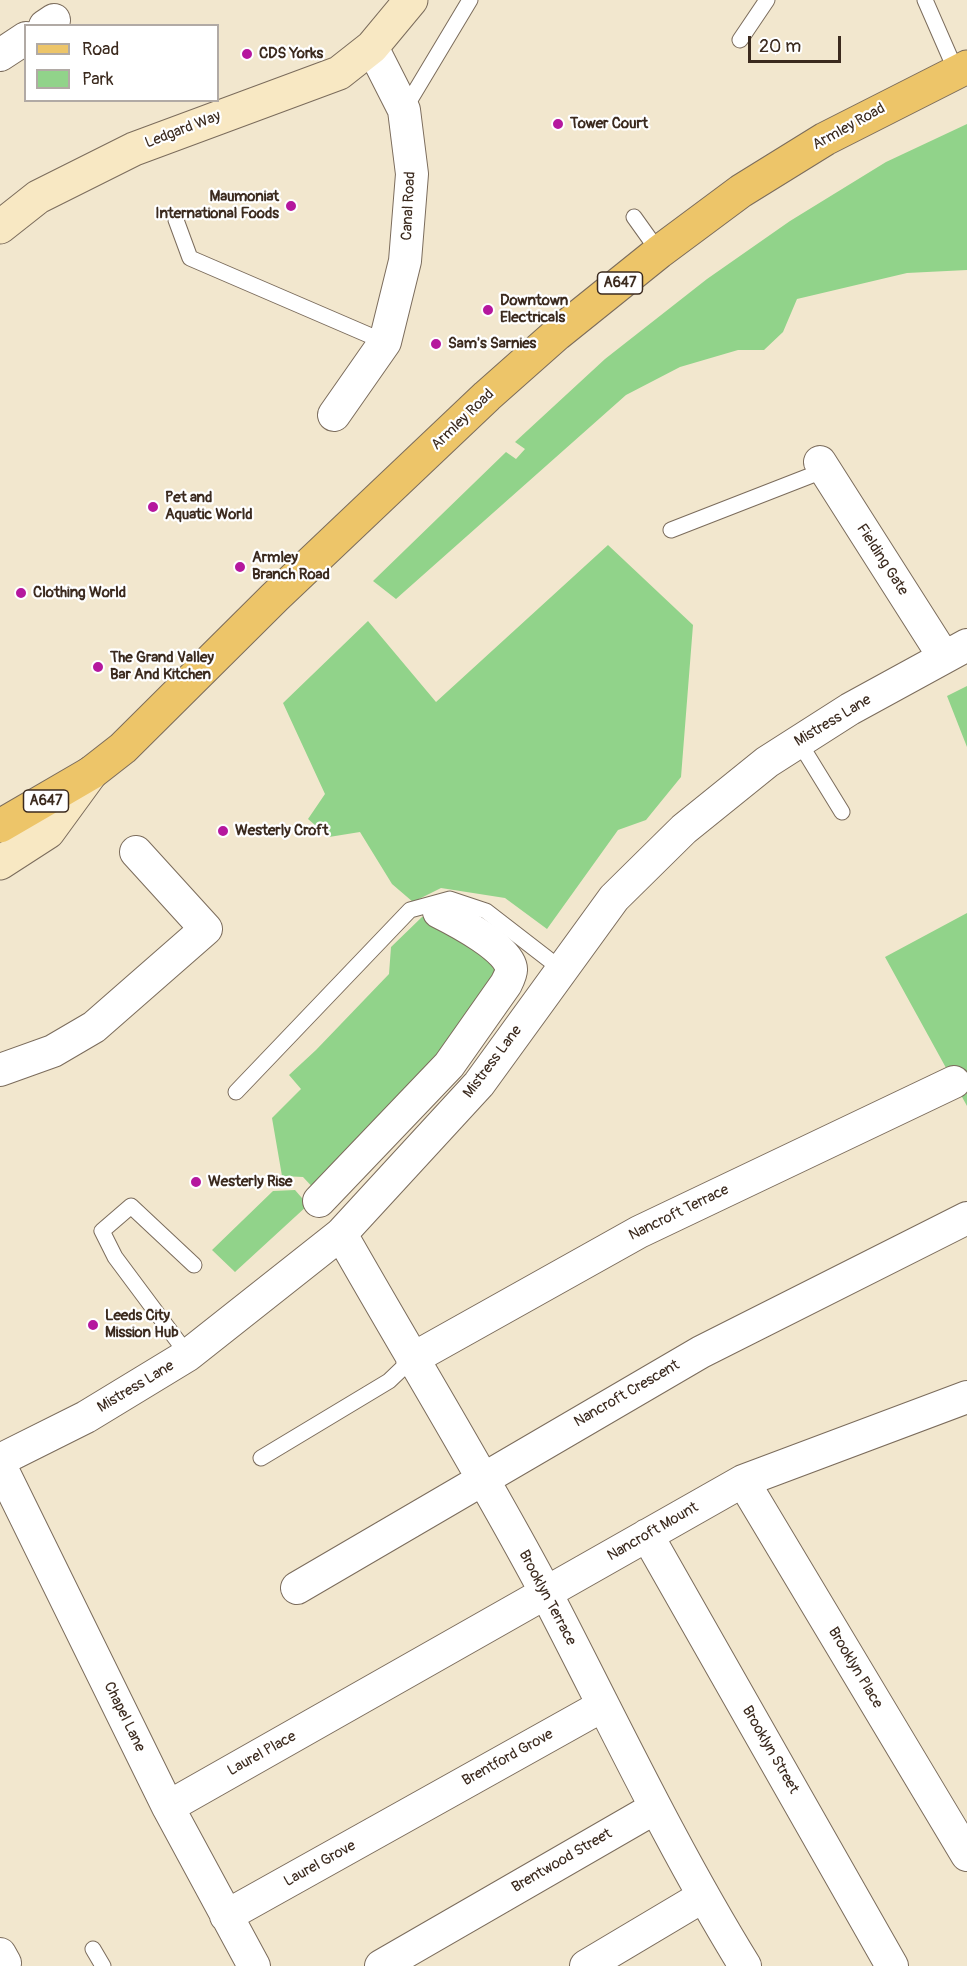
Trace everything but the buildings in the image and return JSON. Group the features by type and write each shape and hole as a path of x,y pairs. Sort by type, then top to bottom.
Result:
{"main road":[{"name":"Armley Road","path":"0,826 91,773 123,748 275,597 487,396 557,334 658,252 741,191 815,145 962,69"}],"street":[{"path":"372,48 411,0"},
{"path":"0,55 24,39"},
{"name":"Canal Road","path":"334,415 385,342 405,261 412,174 404,110 372,48"},
{"name":"Ledgard Way","path":"0,227 38,196 134,149 339,73 372,48"},
{"name":"Fielding Gate","path":"823,466 956,651"},
{"name":"Mistress Lane","path":"0,1460 86,1417 188,1355 341,1234 479,1084 614,898 684,829 767,762 850,709 956,651"},
{"path":"0,863 48,832 91,773"},
{"path":"0,1070 53,1051 94,1027 206,929 136,852"},
{"path":"320,1201 449,1065 506,984 512,969 508,957 457,921 439,912"},
{"name":"Nancroft Terrace","path":"412,1359 639,1232 954,1082"},
{"name":"Nancroft Crescent","path":"297,1588 701,1352 967,1218"},
{"name":"Brooklyn Terrace","path":"341,1234 546,1593 702,1897 745,1966"},
{"name":"Nancroft Mount","path":"356,1701 743,1481 967,1397"},
{"name":"Chapel Lane","path":"0,1465 168,1807 254,1966"},
{"name":"Brooklyn Place","path":"743,1481 967,1855"},
{"name":"Brooklyn Street","path":"647,1535 892,1966"},
{"name":"Laurel Place","path":"168,1807 356,1701"},
{"name":"Brentford Grove","path":"414,1811 602,1706"},
{"name":"Brentwood Street","path":"381,1966 655,1808"},
{"name":"Laurel Grove","path":"226,1916 414,1811"},
{"path":"586,1966 702,1897"}],"lane":[{"path":"404,110 470,0"},
{"path":"740,40 767,0"},
{"path":"925,0 962,69"},
{"path":"634,217 658,252"},
{"path":"176,220 190,258 385,342"},
{"path":"671,530 823,466"},
{"path":"799,742 842,812"},
{"path":"237,1092 410,910 450,899 486,911 561,969"},
{"path":"188,1355 115,1257 102,1231 131,1206 194,1265"},
{"path":"261,1458 389,1381 412,1359"},
{"path":"93,1949 103,1966"}],"green space":[{"path":"967,124 967,270 907,273 797,299 783,332 764,350 738,350 680,367 626,395 396,599 373,581 506,452 516,459 525,449 515,442 605,359 707,279 790,221 886,162"},
{"path":"608,545 693,625 681,777 646,820 618,830 547,929 505,898 441,888 413,902 392,884 360,832 329,837 308,819 325,794 283,703 368,621 436,702"},
{"path":"967,686 967,747 947,696"},
{"path":"967,913 967,1106 885,957"},
{"path":"422,917 442,917 475,938 503,978 318,1193 303,1177 282,1176 272,1118 301,1089 289,1075 389,974 391,947"},
{"path":"295,1190 308,1205 235,1272 212,1250 273,1191"}],"place":[{"name":"CDS Yorks","path":"247,54"},
{"name":"Tower Court","path":"558,124"},
{"name":"Maumoniat International Foods","path":"291,206"},
{"name":"Downtown Electricals","path":"488,310"},
{"name":"Sam's Sarnies","path":"436,344"},
{"name":"Pet and Aquatic World","path":"153,507"},
{"name":"Armley Branch Road","path":"240,567"},
{"name":"Clothing World","path":"21,593"},
{"name":"The Grand Valley Bar And Kitchen","path":"98,667"},
{"name":"Westerly Croft","path":"223,831"},
{"name":"Westerly Rise","path":"196,1182"},
{"name":"Leeds City Mission Hub","path":"93,1325"}]}
